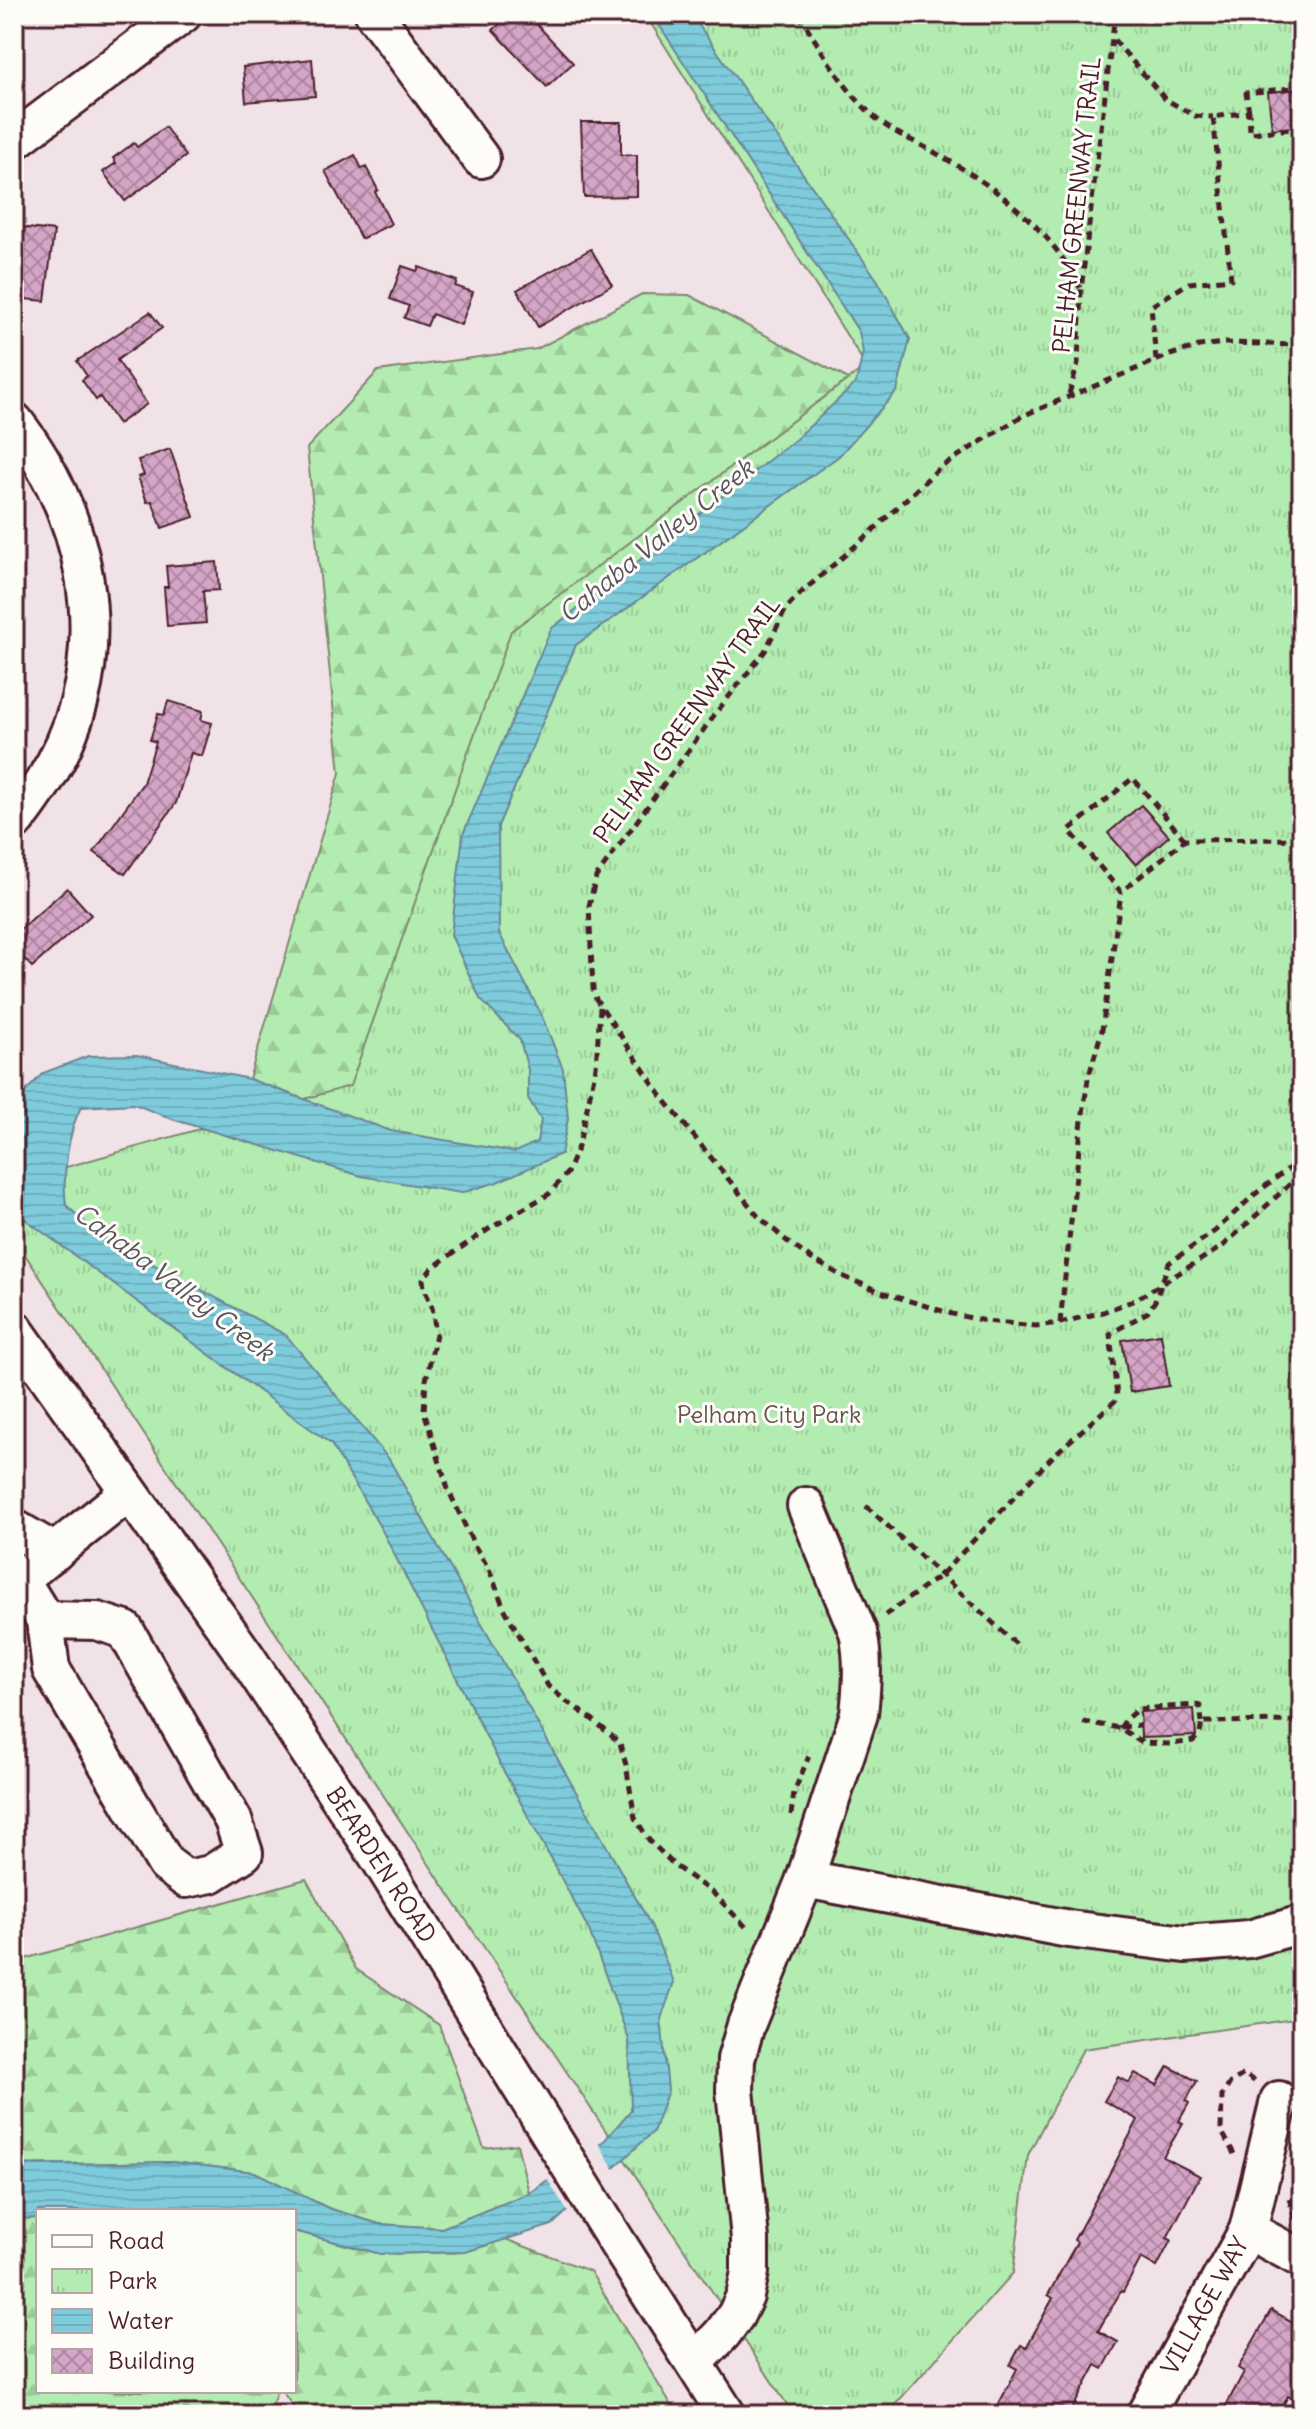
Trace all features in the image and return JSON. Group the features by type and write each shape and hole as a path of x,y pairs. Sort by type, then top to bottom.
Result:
{"street":[{"path":"14,141 183,14"},
{"path":"374,14 481,159"},
{"path":"14,421 40,459 72,529 84,569 90,632 87,670 73,728 54,769 14,822"},
{"name":"BEARDEN ROAD","path":"14,1329 247,1658 370,1845 727,2415"},
{"path":"45,1620 97,1621 125,1630 233,1820 244,1853 211,1874 186,1879 166,1864 51,1669 45,1620 17,1581 129,1492"},
{"path":"695,2362 736,2315 745,2296 750,2272 750,2239 735,2090 736,2059 746,2025 805,1879 859,1714 862,1648 858,1632 806,1506"},
{"path":"14,1528 55,1552"},
{"path":"805,1879 1069,1929 1185,1944 1249,1939 1302,1924"},
{"name":"VILLAGE WAY","path":"1145,2415 1248,2230 1279,2100"},
{"path":"1248,2230 1302,2259"}],"path":[{"path":"799,14 831,66 861,103 899,135 931,150 980,180 1008,203 1070,265 1081,290"},
{"name":"PELHAM GREENWAY TRAIL","path":"1115,14 1081,290 1078,363 1069,395 1022,416 939,468 786,609 765,651 596,877 589,906 593,989 600,1007 660,1094 758,1216 810,1258 842,1276 952,1314 1011,1325 1036,1326 1103,1312 1135,1300 1223,1246 1302,1173"},
{"path":"1113,39 1165,99 1195,116 1249,112"},
{"path":"1302,87 1246,93 1250,133 1302,128"},
{"path":"1156,360 1151,306 1189,283 1231,279 1213,117"},
{"path":"1069,395 1199,346 1302,345"},
{"path":"1121,892 1069,830 1111,795 1133,778 1185,840"},
{"path":"1060,1323 1082,1120 1088,1079 1102,1030 1121,892 1185,840 1302,839"},
{"name":"PELHAM GREENWAY TRAIL","path":"600,1007 596,1067 579,1144 567,1173 549,1194 468,1243 432,1268 423,1279 436,1334 426,1380 424,1411 448,1489 474,1545 489,1569 504,1608 548,1686 620,1743 635,1818 649,1840 675,1866 713,1893 749,1930"},
{"path":"1161,1285 1169,1263 1215,1231 1254,1195 1302,1158"},
{"path":"866,1506 1016,1644"},
{"path":"1196,1705 1203,1711 1200,1734 1193,1741 1142,1743 1120,1728 1138,1709 1196,1705"},
{"path":"1202,1722 1302,1721"},
{"path":"1083,1722 1120,1728 1140,1725"},
{"path":"1238,2161 1221,2130 1222,2096 1230,2083 1244,2074 1279,2100"},
{"path":"1292,2189 1289,2198 1302,2230"}],"green space":[{"name":"Pelham City Park","path":"645,14 1302,14 1302,2018 1083,2049 1028,2155 1013,2273 886,2415 794,2415 14,1238 14,1182 350,1086 511,631 866,366"},
{"path":"642,294 689,295 856,383 391,1131 249,1079 340,773 307,448 378,371 537,349"},
{"path":"306,1879 356,1969 439,2025 484,2148 517,2144 529,2193 442,2228 379,2224 328,2208 254,2172 172,2162 14,2165 14,1962"},
{"path":"36,2218 36,2393 276,2393 268,2415 14,2415 14,2219"},
{"path":"296,2232 381,2254 465,2252 505,2239 590,2271 677,2415 299,2415 283,2393 296,2393"}],"water":[{"name":"Cahaba Valley Creek","path":"652,14 691,14 878,281 910,339 897,391 839,456 576,645 498,826 499,933 541,1014 563,1069 568,1119 561,1154 497,1182 461,1193 361,1176 175,1120 134,1104 81,1107 67,1155 66,1205 100,1236 286,1335 389,1459 652,1927 674,1982 661,2019 668,2090 653,2132 552,2225 465,2252 381,2254 296,2232 296,2209 36,2209 36,2218 14,2219 14,2165 172,2162 255,2172 328,2208 379,2224 442,2228 529,2193 605,2140 631,2110 629,2040 589,1930 500,1764 383,1532 331,1444 14,1211 14,1104 43,1073 88,1056 137,1055 249,1079 391,1131 515,1152 537,1142 541,1120 528,1098 528,1070 520,1040 480,999 451,935 463,834 551,629 796,439 856,383 863,352 859,332"}],"pier":[{"path":"597,2141 616,2172 569,2214 546,2177"}],"building":[{"path":"511,14 527,14 573,63 547,87 493,30"},
{"path":"312,59 315,96 246,102 243,67"},
{"path":"1302,89 1302,126 1272,129 1268,92"},
{"path":"581,122 621,122 621,155 637,155 637,196 584,197"},
{"path":"165,127 186,156 125,201 103,172 116,163 113,158 134,143 137,147"},
{"path":"355,155 362,169 366,167 378,190 375,192 391,224 361,239 325,171"},
{"path":"18,227 54,231 45,301 14,298"},
{"path":"591,249 612,285 538,327 517,290"},
{"path":"402,266 417,271 419,267 457,281 455,286 473,292 461,325 432,314 427,326 404,318 409,306 390,299"},
{"path":"150,312 162,328 117,360 147,404 118,424 100,397 96,400 82,380 87,376 77,361"},
{"path":"170,449 194,517 162,528 152,501 147,502 138,477 144,475 138,460"},
{"path":"217,562 219,590 203,591 206,623 167,626 166,566"},
{"path":"168,701 203,711 201,720 212,723 202,756 191,753 176,803 125,874 94,852 143,783 156,742 150,740 158,714 164,715"},
{"path":"1141,805 1169,836 1136,865 1108,833"},
{"path":"67,888 91,915 32,967 14,948 14,935"},
{"path":"1161,1334 1169,1386 1130,1392 1122,1340"},
{"path":"1194,1709 1196,1736 1141,1738 1140,1712"},
{"path":"1168,2066 1197,2081 1179,2121 1183,2123 1163,2157 1200,2176 1167,2238 1171,2240 1157,2267 1141,2258 1121,2291 1098,2331 1118,2342 1103,2369 1096,2365 1069,2415 993,2415 1017,2369 1010,2365 1021,2345 1026,2348 1053,2298 1048,2295 1077,2242 1074,2240 1138,2120 1104,2101 1118,2077 1129,2083 1135,2073 1157,2085"},
{"path":"1271,2310 1302,2327 1302,2386 1294,2400 1288,2396 1278,2415 1221,2415 1244,2372 1238,2368"}]}
